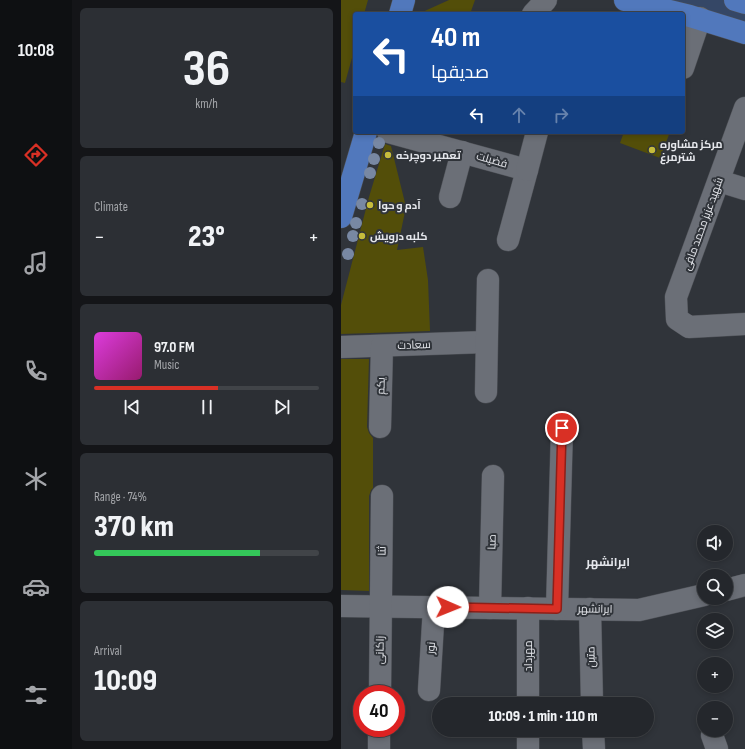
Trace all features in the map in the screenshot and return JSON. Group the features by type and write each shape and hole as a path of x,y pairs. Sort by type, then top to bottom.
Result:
{"main road":[{"path":"387,12 390,0"},
{"path":"401,12 404,0"},
{"path":"625,0 674,12"},
{"path":"645,0 680,12"},
{"path":"735,0 745,3"},
{"path":"685,14 745,33"},
{"path":"685,15 695,17"},
{"path":"341,174 353,131"},
{"path":"341,217 366,134"}],"street":[{"path":"535,12 546,0"},
{"path":"685,60 695,17"},
{"name":"شهید عزیز محمد مافی","path":"745,108 676,297 677,319 689,327 745,324"},
{"name":"فضیلت","path":"395,134 527,170"},
{"path":"508,240 536,134"},
{"path":"450,197 462,152"},
{"path":"719,181 745,189"},
{"path":"486,392 488,280"},
{"name":"سعادت","path":"341,348 487,342"},
{"name":"یکم","path":"380,427 382,346"},
{"path":"557,609 562,428"},
{"name":"صبا","path":"490,608 493,476"},
{"name":"ثنا","path":"381,606 382,496"},
{"path":"733,588 745,585"},
{"name":"ایرانشهر","path":"341,606 639,610 697,597"},
{"name":"زاکانی","path":"380,685 381,606"},
{"name":"نور","path":"429,690 434,607"},
{"name":"مهرداد","path":"528,608 528,697"},
{"name":"متین","path":"590,609 592,697"},
{"path":"379,737 379,749"},
{"path":"528,737 528,749"},
{"path":"593,737 593,749"}],"shaded area":[{"path":"645,0 735,0 745,3 745,33 685,12"}],"building":[{"path":"341,0 368,0 365,12 353,12 353,54 345,83 341,82"},
{"path":"449,0 475,0 471,12 422,12"},
{"name":"مرکز مشاوره شترمرغ","path":"623,134 669,134 660,158 620,143"},
{"path":"385,144 391,146 406,207 397,250 423,247 428,280 430,331 341,334 341,305 369,197"},
{"path":"341,359 369,359 367,427 373,438 373,488 369,496 369,591 341,590"}],"place":[{"name":"مرکز مشاوره شترمرغ","path":"652,150"},
{"name":"تعمیر دوچرخه","path":"388,155"},
{"name":"آدم و حوا","path":"370,205"},
{"name":"کلبه درویش","path":"362,236"}],"district":[{"name":"ایرانشهر","path":"608,562"}],"route":[{"path":"448,607 557,609 562,428"}]}
